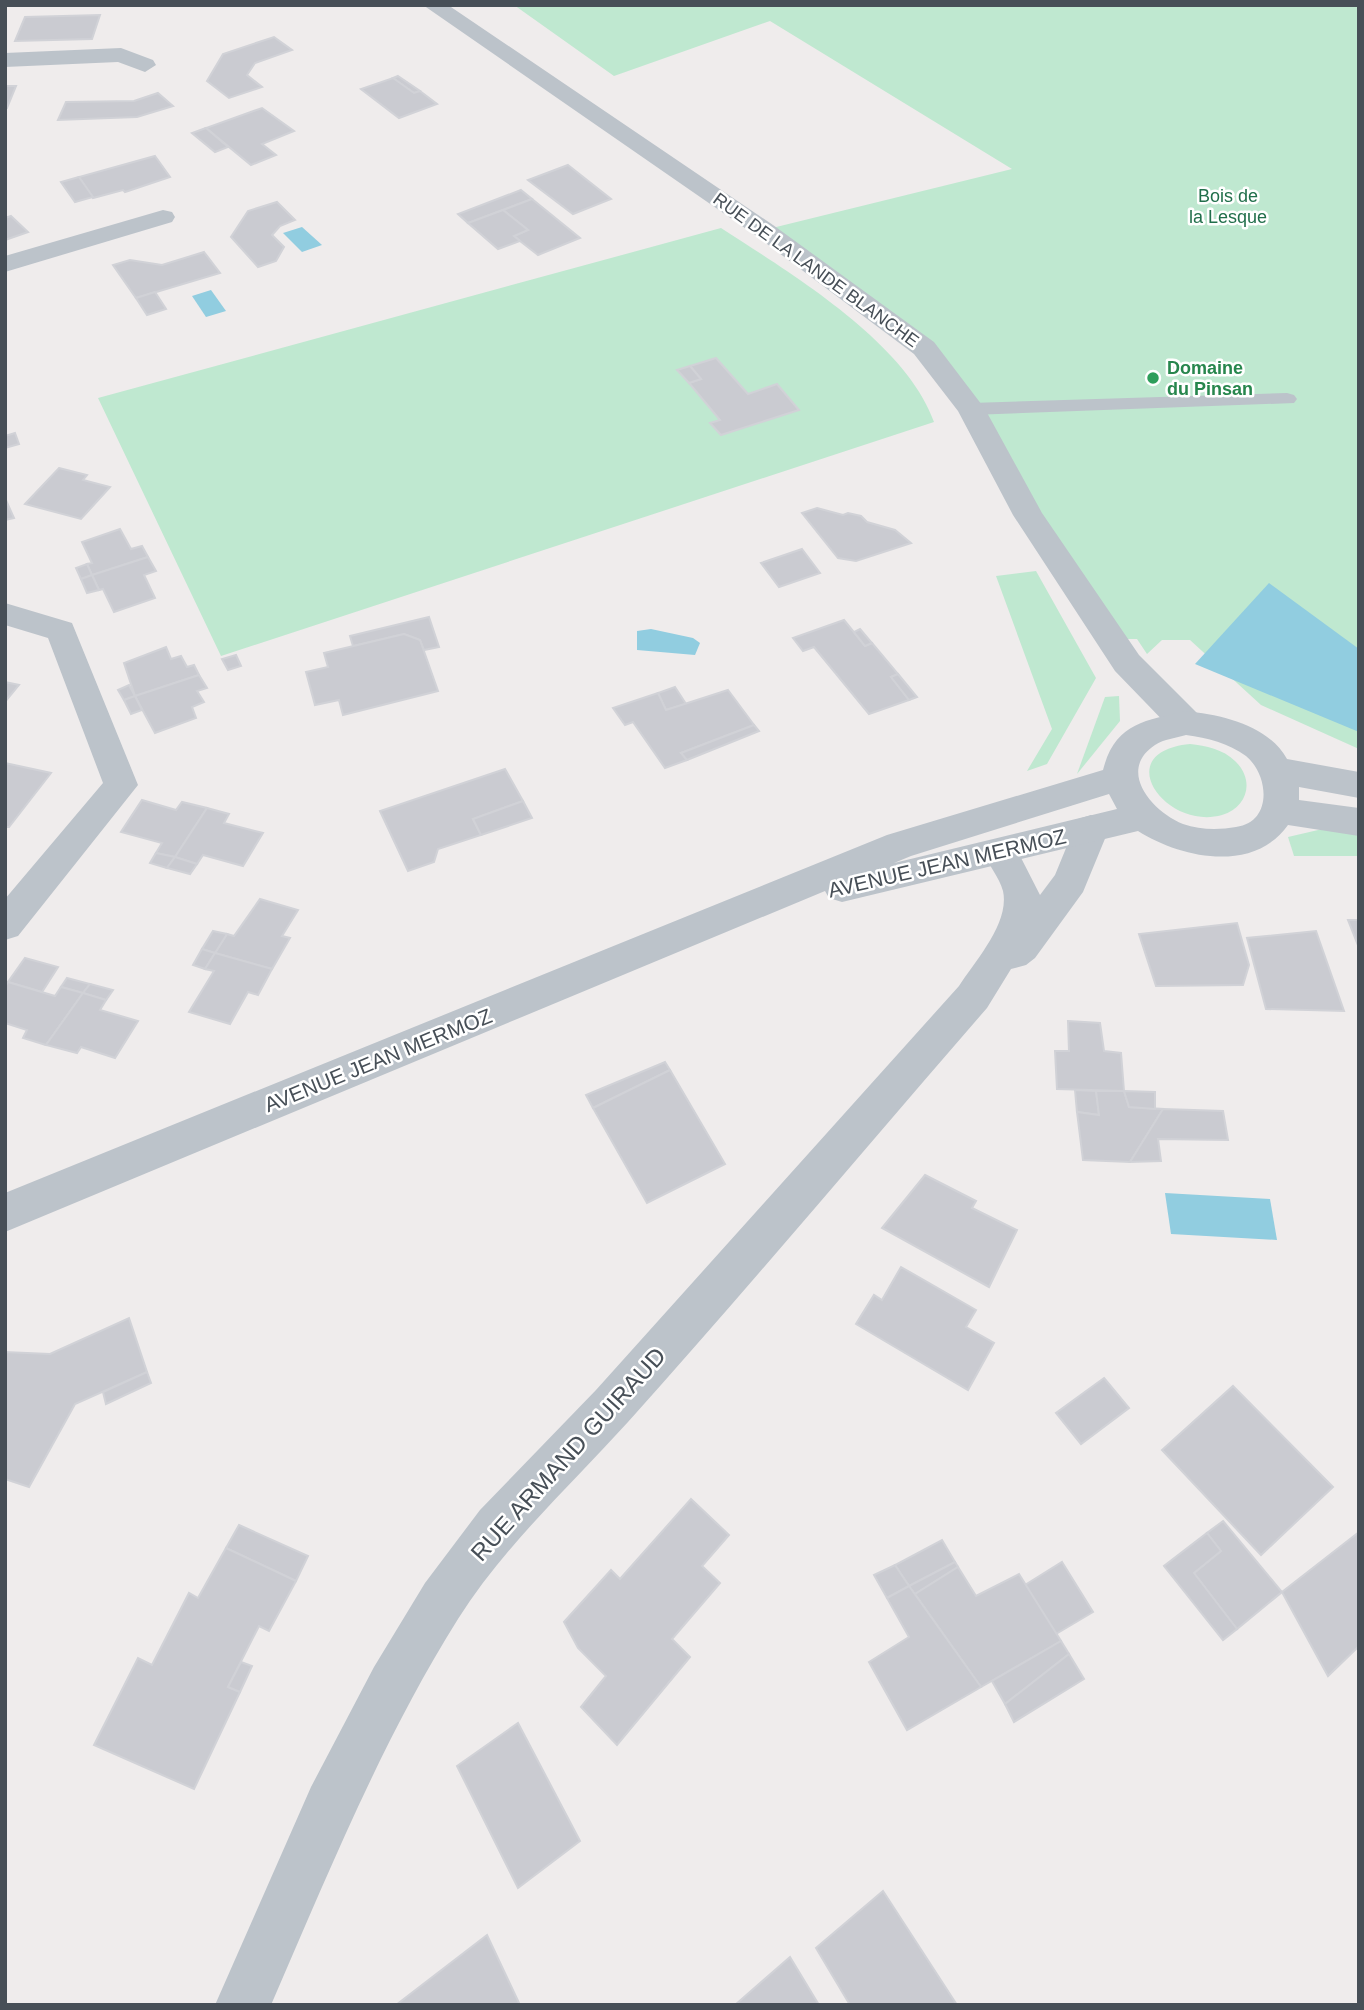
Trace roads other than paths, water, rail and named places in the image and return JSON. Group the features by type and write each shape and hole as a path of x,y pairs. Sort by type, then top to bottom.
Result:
{"street":[{"name":"RUE DE LA LANDE BLANCHE","path":"433,5 753,223 924,348 971,409 1028,515 1127,663 1186,723"},
{"path":"5,60 121,55 145,65"},
{"path":"5,264 163,217"},
{"path":"5,614 61,631 121,785 5,925"},
{"name":"RUE DE LA LANDE BLANCHE","path":"1127,663 1144,733"},
{"path":"1186,723 1213,726 1239,736 1261,751 1277,770 1284,790 1281,811 1269,828 1251,839 1228,844 1202,844 1177,838 1143,816 1123,790 1119,769 1125,750 1144,733 1160,726 1186,723"},
{"path":"1277,770 1359,785"},
{"name":"AVENUE JEAN MERMOZ","path":"5,1213 900,845 1120,778"},
{"path":"1281,811 1359,822"},
{"name":"AVENUE JEAN MERMOZ","path":"751,907 1000,852 1143,816"},
{"name":"RUE ARMAND GUIRAUD","path":"990,968 1023,947 1070,882 1091,829"},
{"name":"RUE ARMAND GUIRAUD","path":"243,2005 330,1806 392,1685 442,1600 497,1527 649,1364 973,997 1012,934 1023,898 1014,873 1000,852"}],"lane":[{"path":"971,409 1287,398"}],"water":[{"path":"302,227 322,245 302,252 283,233"},
{"path":"211,290 226,311 206,317 192,296"},
{"path":"1269,583 1359,649 1359,732 1195,664"},
{"path":"651,629 693,638 700,643 695,655 637,650 637,631"},
{"path":"1165,1193 1270,1199 1277,1240 1171,1234"}],"place":[{"name":"Domaine du Pinsan","path":"1153,378"}],"park label":[{"name":"Bois de la Lesque","path":"1228,206"}]}
